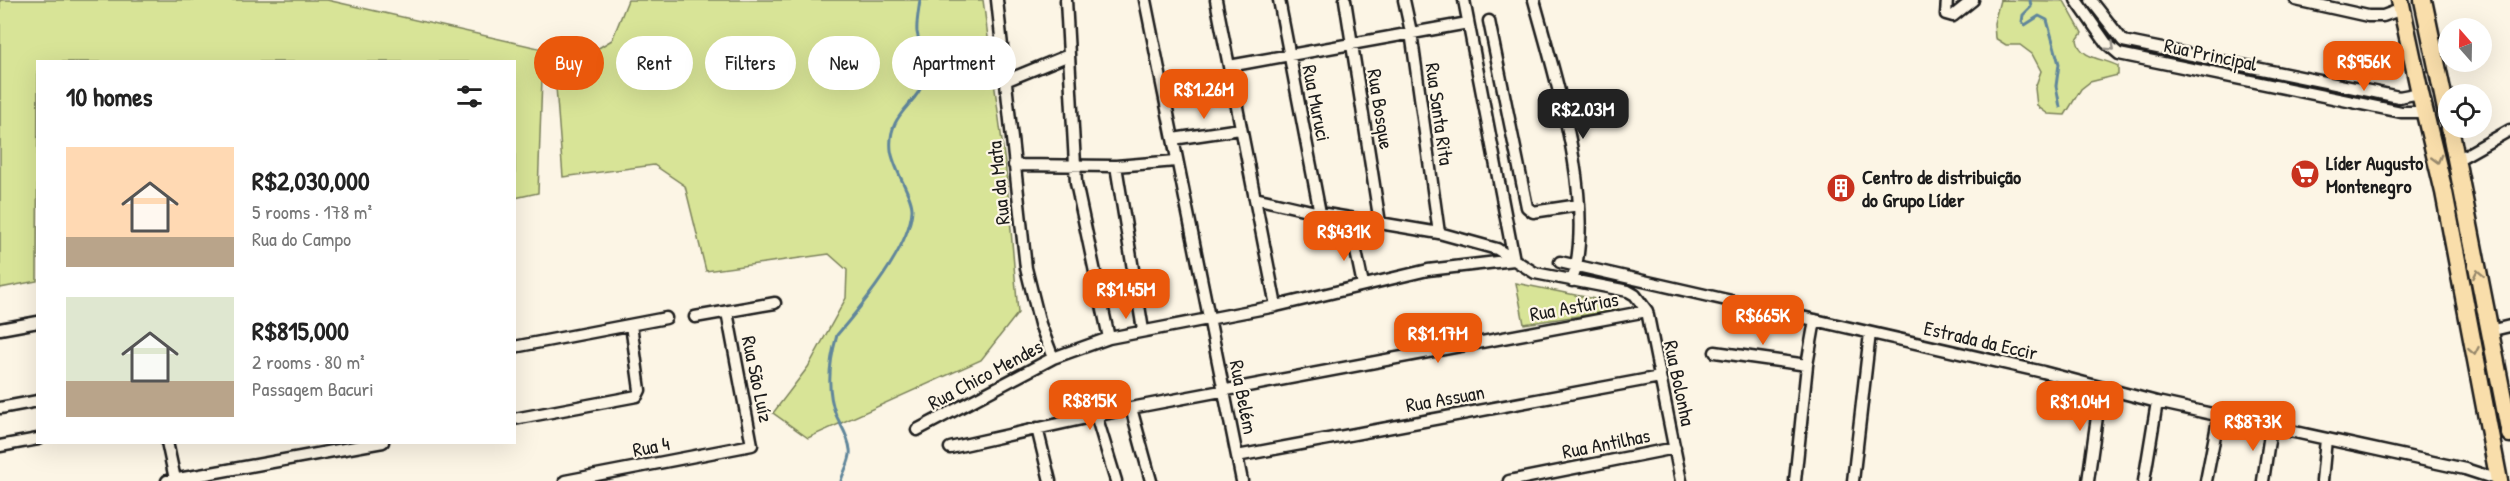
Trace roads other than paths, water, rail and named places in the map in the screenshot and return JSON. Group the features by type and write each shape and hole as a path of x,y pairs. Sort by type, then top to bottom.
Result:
{"main road":[{"path":"2441,84 2423,2 2401,4 2444,192 2499,481"},
{"path":"2452,138 2510,434"}],"street":[{"name":"Rua da Mata","path":"997,0 1001,36"},
{"path":"1066,0 1079,205 1109,338"},
{"name":"Rua Belém","path":"1145,0 1242,481"},
{"path":"1216,0 1276,306"},
{"name":"Rua Muruci","path":"1279,0 1320,213"},
{"name":"Rua Bosque","path":"1345,0 1380,223"},
{"name":"Rua Santa Rita","path":"1404,0 1411,32 1438,233"},
{"path":"1464,0 1514,260"},
{"path":"1255,198 1320,213 1438,233 1497,249 1535,273 1572,281 1580,247 1579,205 1570,146 1534,0"},
{"path":"1947,0 1945,10 1949,16 1953,16 1973,0"},
{"name":"Rua Principal","path":"2076,0 2114,52 2401,112 2424,112"},
{"name":"Rua Principal","path":"2091,0 2123,41 2399,97 2420,93"},
{"path":"2296,0 2368,16 2383,16 2401,4"},
{"path":"1489,21 1527,207 1533,212 1579,205"},
{"path":"1229,66 1468,23"},
{"path":"1016,77 1069,55"},
{"path":"2215,73 2218,59"},
{"name":"Rua da Mata","path":"1006,90 1026,268 1040,324 1053,358"},
{"path":"2377,92 2378,107"},
{"path":"1173,140 1240,129"},
{"path":"2457,160 2510,130"},
{"path":"1014,165 1116,166 1176,161"},
{"path":"1116,166 1143,330"},
{"path":"1352,232 1364,285"},
{"name":"Rua Chico Mendes","path":"917,430 1053,358 1109,338 1276,306 1428,270 1514,260"},
{"name":"Estrada da Eccir","path":"1560,262 2043,372 2157,402 2465,469 2499,481"},
{"name":"Rua Bolonha","path":"1572,281 1628,291 1647,311 1681,481"},
{"path":"695,317 775,303"},
{"name":"Rua Astúrias","path":"950,448 1225,389 1647,311"},
{"name":"Rua São Luíz","path":"727,312 732,351 753,442 752,445 744,448"},
{"path":"516,347 666,318"},
{"path":"1795,481 1807,365 1815,320"},
{"path":"0,329 36,322"},
{"path":"516,419 637,396 640,390 632,325"},
{"path":"2489,331 2510,326"},
{"path":"1853,481 1870,333"},
{"path":"1715,352 1807,365"},
{"name":"Rua Assuan","path":"1237,456 1660,377"},
{"path":"2088,481 2101,388"},
{"path":"0,408 36,401"},
{"path":"2144,481 2157,402"},
{"path":"1131,408 1151,481"},
{"path":"1096,415 1116,480"},
{"path":"2206,481 2219,415"},
{"path":"2263,481 2271,427"},
{"path":"1037,428 1050,481"},
{"path":"0,446 36,439"},
{"path":"2322,481 2326,439"},
{"path":"167,444 171,480 372,444"},
{"name":"Rua 4","path":"565,481 744,448"},
{"name":"Rua Antilhas","path":"1509,481 1675,448"}],"waterway":[{"path":"841,481 850,454 848,441 836,415 831,395 832,354 837,335 883,276 903,241 909,225 911,204 895,165 891,150 891,137 894,126 917,95 924,77 924,60 917,32 920,0"},
{"path":"2030,0 2031,7 2023,15 2022,22 2025,25 2039,16 2047,20 2059,64 2056,86 2060,107"}],"place":[{"name":"Líder Augusto Montenegro","path":"2305,174"},
{"name":"Centro de distribuição do Grupo Líder","path":"1841,188"}]}
